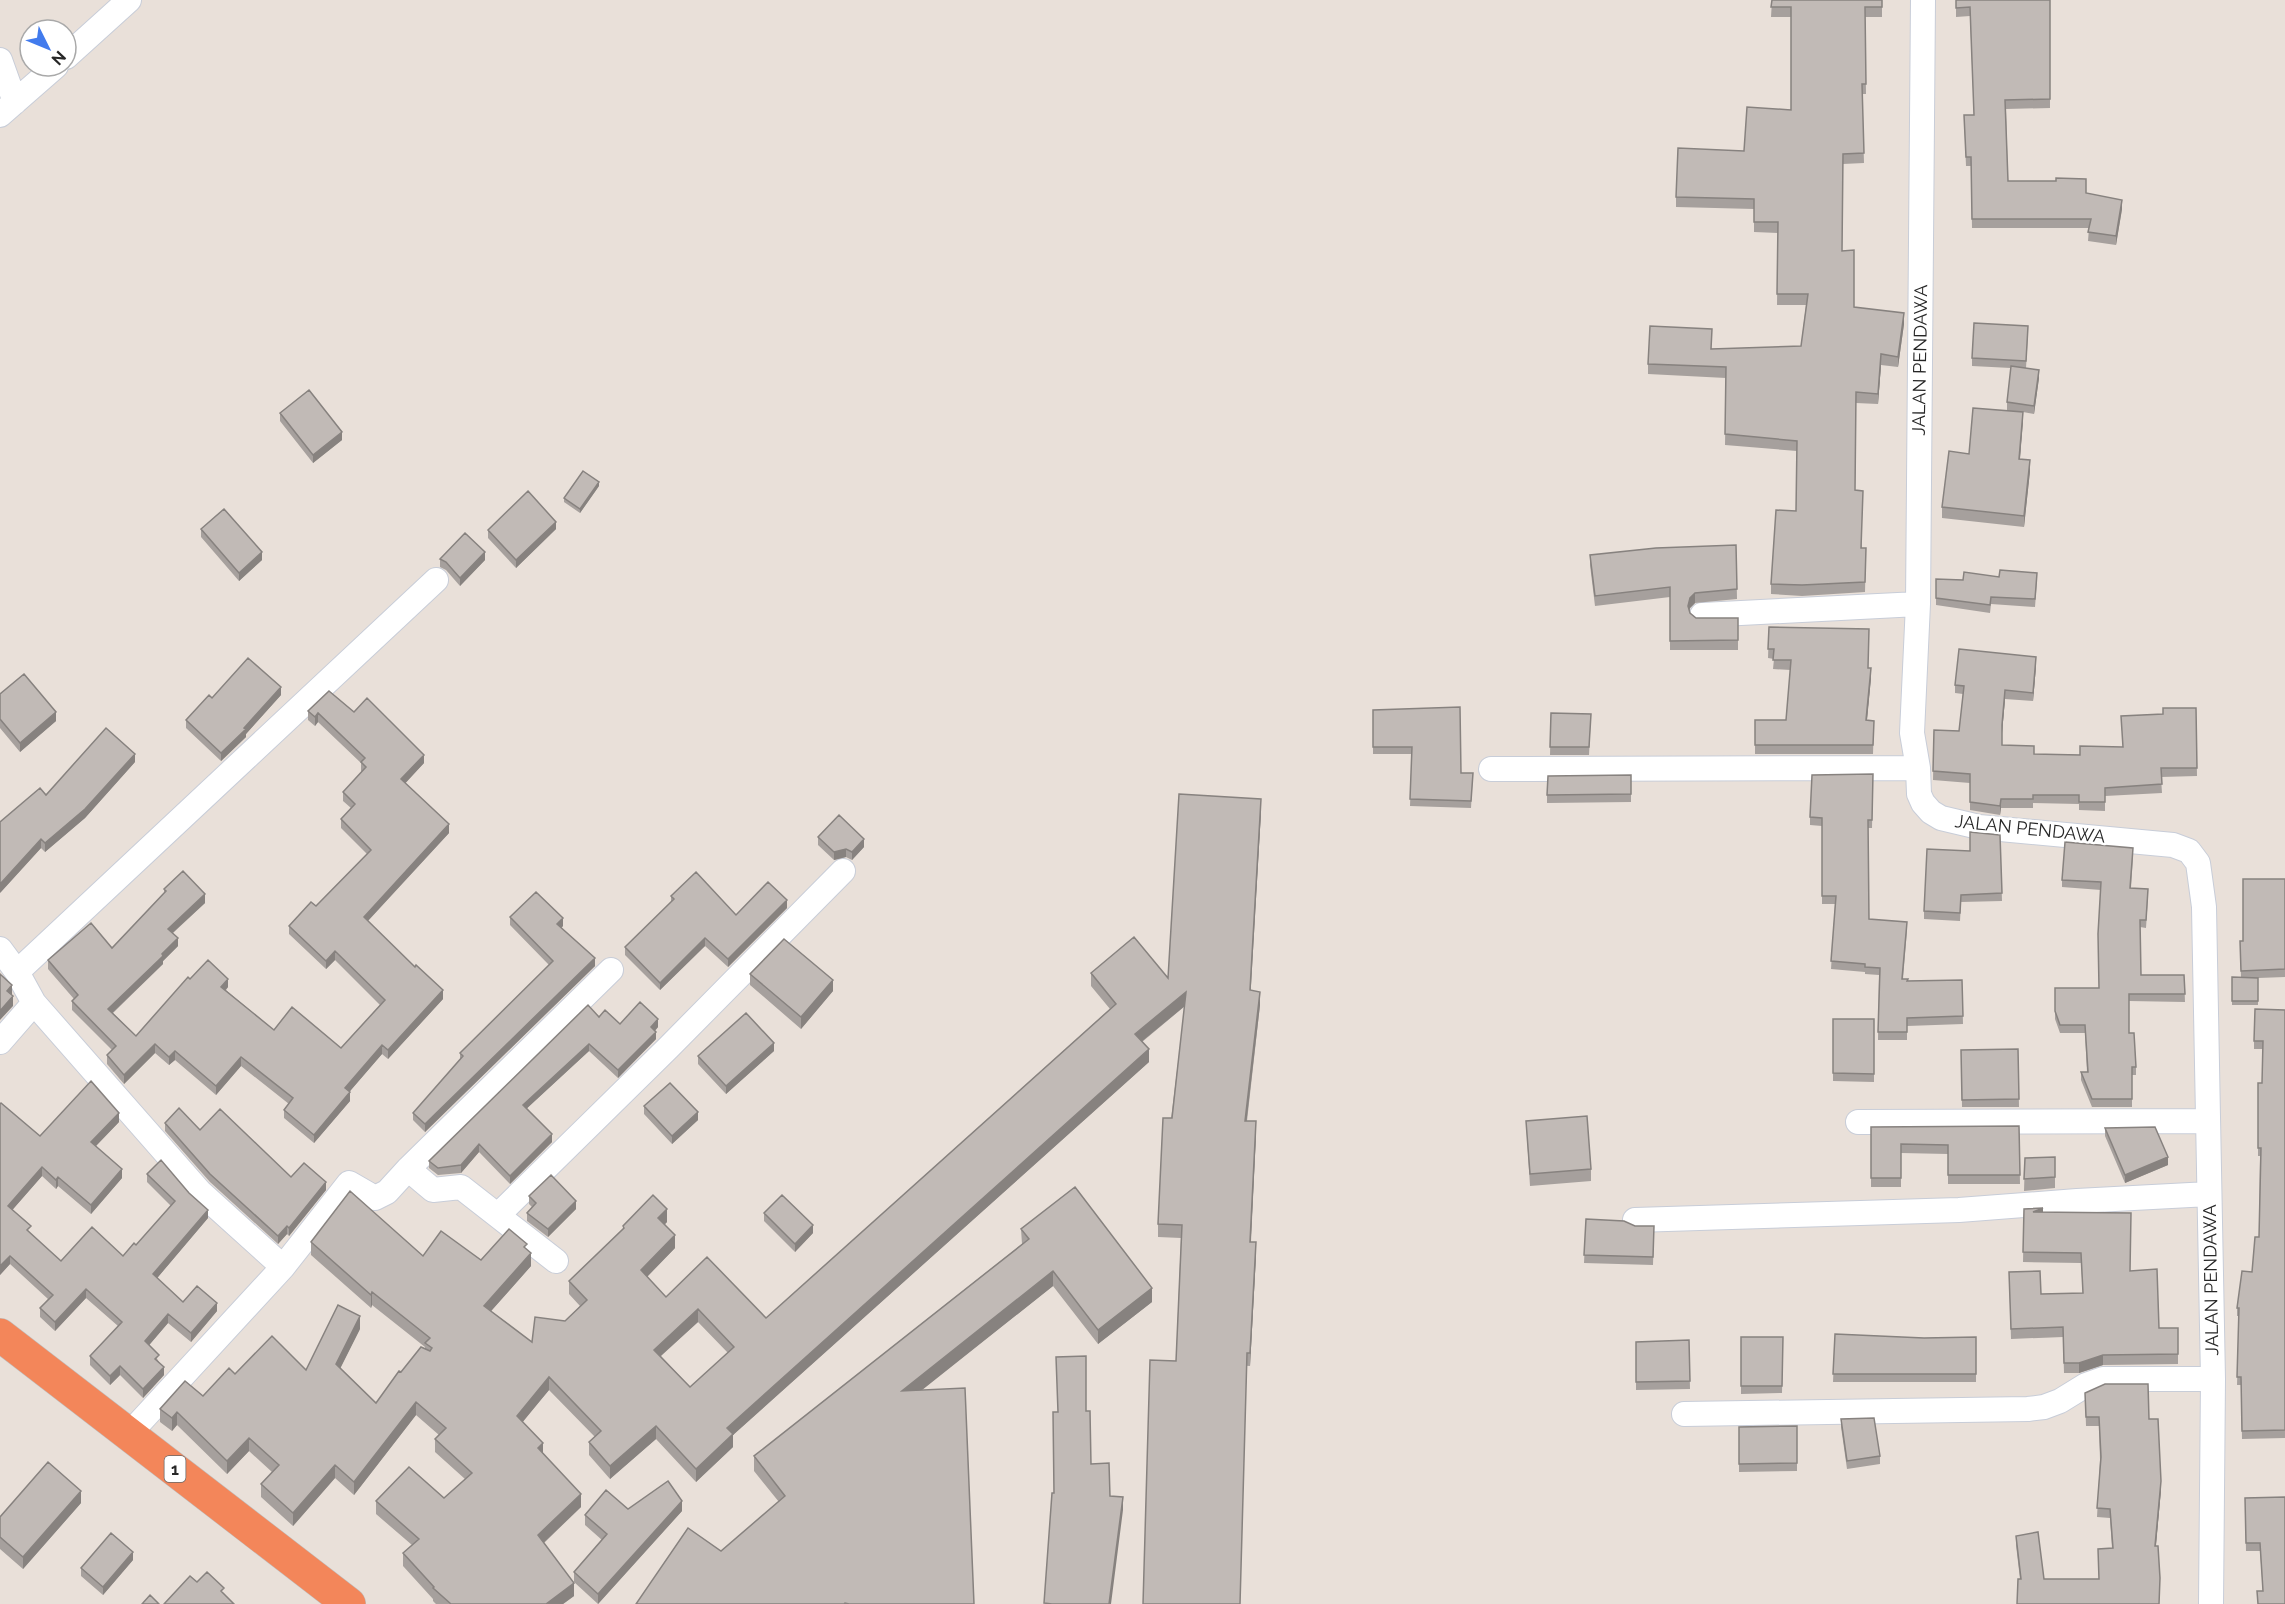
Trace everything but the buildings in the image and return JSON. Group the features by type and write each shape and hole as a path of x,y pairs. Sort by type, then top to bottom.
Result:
{"highway":[{"name":"1","path":"0,1335 349,1604"}],"street":[{"path":"78,46 129,0"},
{"name":"JALAN PENDAWA","path":"1923,0 1918,604 1912,733 1918,768 1919,794 1931,812 1941,818 1979,827 2160,843 2185,849 2198,862 2204,907 2208,1122 2212,1379 2211,1604"},
{"path":"0,60 7,109"},
{"path":"7,109 42,78"},
{"path":"17,972 435,580"},
{"path":"1702,615 1918,604"},
{"path":"1491,769 1918,768"},
{"path":"498,1215 669,1048 843,871"},
{"path":"0,949 17,972 34,1003 200,1192 283,1267"},
{"path":"130,1433 283,1267 349,1183 371,1197 380,1198 611,970"},
{"path":"0,1042 34,1003"},
{"path":"1858,1122 2208,1122"},
{"path":"408,1169 433,1190 460,1186 556,1261"},
{"path":"1635,1220 1959,1210 2209,1194"},
{"path":"1684,1414 2028,1409 2052,1404 2086,1385 2103,1379 2212,1379"}]}
